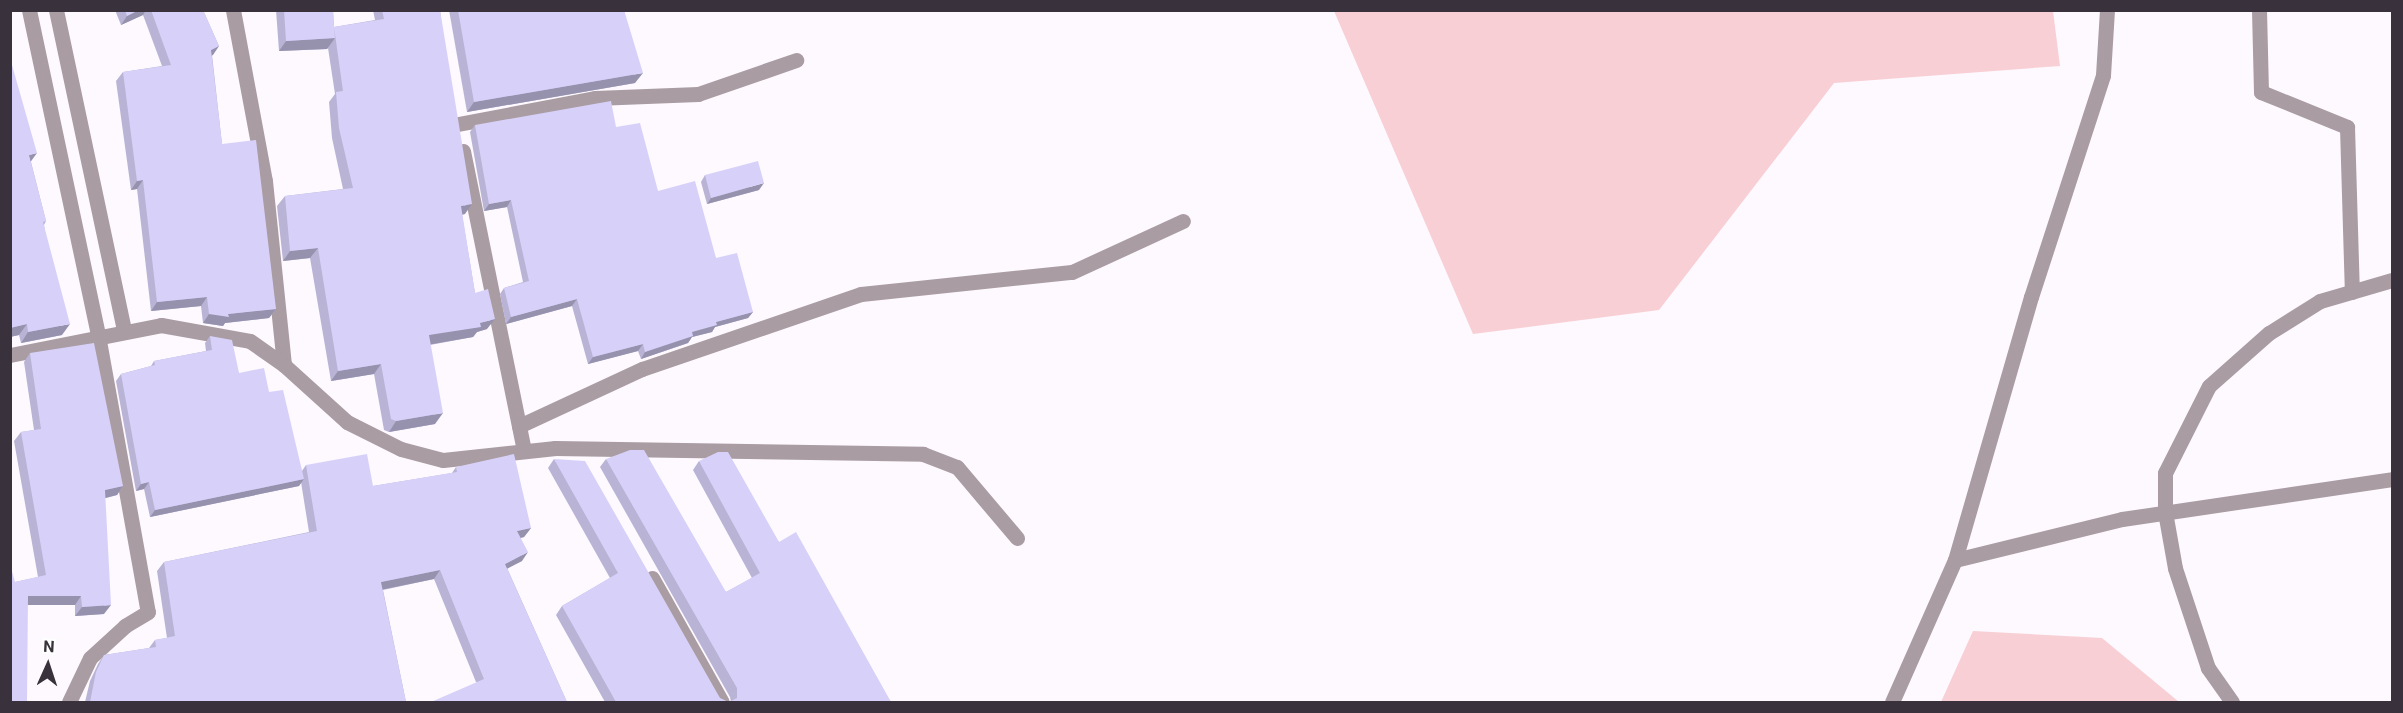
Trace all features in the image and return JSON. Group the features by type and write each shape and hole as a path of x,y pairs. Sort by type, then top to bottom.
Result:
{"street":[{"path":"28,10 98,335 148,612 125,626 90,658 69,702"},
{"path":"56,10 124,331"},
{"path":"233,10 265,181 284,365"},
{"path":"1892,702 1954,560 2031,297 2103,75 2108,10"},
{"path":"2259,10 2261,92 2347,128 2352,292"},
{"path":"524,451 457,118 595,98 698,94 796,60"},
{"path":"519,426 642,369 861,294 1072,272 1183,221"},
{"path":"2232,702 2208,668 2175,568 2165,512 2165,473 2209,386 2270,333 2320,301 2392,280"},
{"path":"10,355 98,335 161,325 204,330 250,341 284,365 348,422 402,448 443,460 578,448 923,454 957,467 1017,538"},
{"path":"578,448 589,468"},
{"path":"1954,560 2165,512 2392,479"},
{"path":"641,560 722,702"}],"shaded area":[{"path":"1334,11 2053,11 2060,66 1834,83 1659,310 1473,334"},
{"path":"1973,631 2102,638 2179,702 1941,702"}],"building":[{"path":"125,10 139,10 127,16"},
{"path":"151,10 203,10 219,46 211,50 222,144 256,140 276,309 228,314 229,317 209,314 207,297 157,302 143,180 137,181 123,72 171,65"},
{"path":"284,10 333,10 335,38 286,41"},
{"path":"382,10 440,10 472,204 461,206 475,293 488,289 495,319 480,323 481,327 429,335 443,413 396,421 391,419 381,364 338,371 318,248 290,251 285,196 353,188 339,128 336,92 343,91 334,27 384,19"},
{"path":"458,10 624,10 643,73 474,102"},
{"path":"10,58 37,153 29,155 46,221 43,222 70,324 28,332 27,324 10,328"},
{"path":"611,101 616,127 640,123 658,191 695,181 716,258 737,253 753,312 716,322 717,325 692,332 693,336 645,352 643,344 593,357 577,299 511,317 504,288 529,281 511,200 489,204 475,125"},
{"path":"758,161 764,183 711,198 705,175"},
{"path":"210,336 232,340 239,373 264,368 269,392 283,390 304,479 155,510 149,482 141,484 121,374 155,365 154,361 212,350"},
{"path":"94,343 123,486 105,490 111,605 82,607 81,596 28,596 27,702 10,702 10,564 15,582 46,575 21,432 41,429 30,353"},
{"path":"630,450 644,450 726,592 760,573 699,461 718,452 728,452 779,542 796,532 891,702 729,702 737,698 737,688 606,459"},
{"path":"367,454 373,486 457,472 456,467 514,454 531,528 517,531 528,552 505,564 567,702 431,702 484,679 440,570 381,582 406,702 90,702 96,672 104,655 156,647 155,640 175,636 164,562 317,531 306,465"},
{"path":"554,459 585,461 720,698 728,702 616,702 562,606 618,573"}]}
